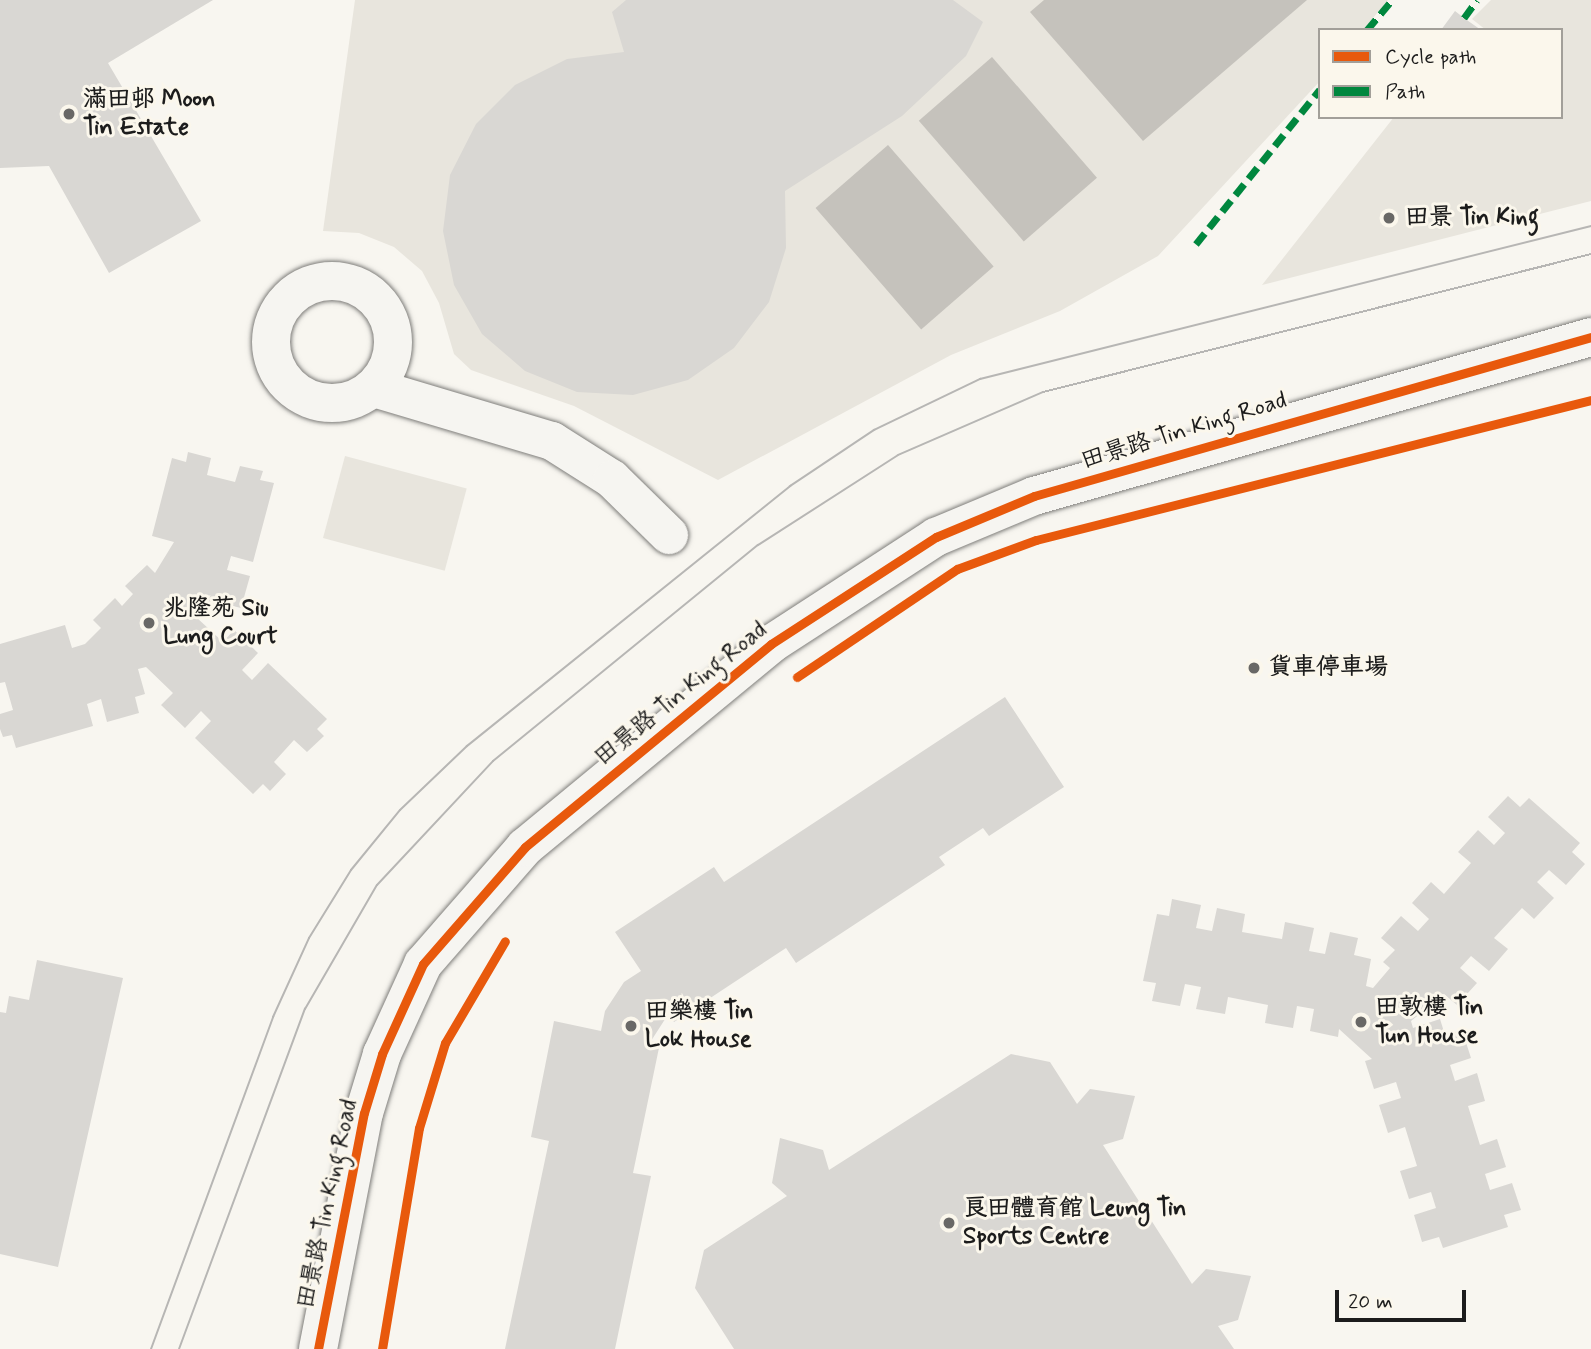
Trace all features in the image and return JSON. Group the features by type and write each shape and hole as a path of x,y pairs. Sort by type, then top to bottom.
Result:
{"street":[{"name":"田景路 Tin King Road","path":"318,1349 365,1113 382,1054 423,964 525,848 772,644 936,537 1034,496 1591,337"},
{"path":"374,388 552,441 612,479 668,535"}],"shaded area":[{"path":"355,0 1388,0 1365,28 1318,28 1318,83 1158,256 1060,311 951,355 718,480 574,406 471,370 454,354 439,303 422,271 394,247 359,233 323,231"},
{"path":"1044,0 1307,0 1143,141 1030,12"},
{"path":"1491,0 1591,0 1591,201 1262,285 1392,119 1563,119 1563,28 1483,28 1472,19"},
{"path":"992,57 1097,178 1024,241 919,121"},
{"path":"888,145 994,267 921,329 816,208"},
{"path":"345,456 467,489 445,571 323,538"}],"building":[{"name":"滿田邨 Moon Tin Estate","path":"0,0 213,0 108,63 201,221 109,273 49,166 0,168"},
{"path":"626,0 953,0 983,22 966,56 902,116 785,191 786,248 769,302 734,348 688,380 633,395 577,392 525,371 482,334 454,285 443,231 450,175 476,124 515,85 567,59 624,52 612,12"},
{"path":"1455,11 1478,28 1442,28"},
{"name":"兆隆苑 Siu Lung Court","path":"188,452 211,458 207,475 235,482 240,466 263,471 260,480 274,483 253,562 231,556 227,570 250,576 241,608 225,604 222,614 198,608 196,617 223,642 234,630 258,653 242,670 252,680 268,663 327,719 317,729 324,736 307,752 294,740 274,762 286,774 270,791 263,784 253,794 195,738 211,721 201,711 185,728 161,705 173,693 146,667 138,669 145,694 135,697 139,713 107,722 101,699 87,704 93,726 16,748 12,735 3,737 0,729 0,714 13,710 5,682 0,683 0,644 65,625 72,648 85,644 101,628 93,620 115,598 122,606 133,594 125,586 147,565 155,573 174,542 152,536 172,458 186,462"},
{"name":"田樂樓 Tin Lok House","path":"1005,697 1064,787 989,836 983,828 939,857 945,865 796,963 786,948 674,1022 669,1013 651,1041 660,1043 633,1173 651,1176 615,1349 505,1349 549,1141 531,1137 554,1021 601,1031 605,1011 624,982 641,971 615,932 714,867 724,882"},
{"name":"田敦樓 Tin Tun House","path":"1508,796 1520,807 1529,798 1580,843 1572,852 1585,864 1566,885 1549,870 1537,882 1554,898 1534,919 1522,908 1494,938 1508,949 1489,971 1471,956 1460,968 1477,983 1457,1005 1444,994 1411,1021 1413,1028 1440,1019 1445,1035 1462,1030 1471,1058 1450,1065 1455,1081 1477,1073 1485,1101 1468,1106 1480,1145 1497,1139 1506,1167 1485,1174 1490,1190 1512,1183 1521,1210 1504,1215 1508,1227 1443,1248 1439,1237 1422,1242 1414,1215 1436,1208 1431,1192 1409,1199 1400,1171 1417,1166 1405,1127 1388,1133 1379,1105 1401,1098 1396,1082 1374,1089 1365,1061 1372,1059 1339,1029 1338,1037 1310,1031 1314,1009 1297,1006 1293,1028 1265,1023 1268,1005 1228,997 1225,1014 1196,1009 1201,987 1185,984 1180,1006 1152,1001 1156,983 1143,981 1157,914 1169,916 1172,899 1201,905 1196,928 1212,931 1217,908 1245,914 1242,932 1282,939 1285,922 1314,928 1309,951 1325,954 1330,932 1358,938 1354,955 1371,959 1366,986 1373,988 1390,968 1383,962 1395,950 1381,938 1401,916 1418,931 1429,919 1412,903 1431,882 1444,894 1471,863 1458,852 1478,830 1494,845 1505,833 1488,817"},
{"path":"37,960 123,978 58,1267 0,1254 0,1012 6,1013 9,996 29,1000"},
{"name":"良田體育館 Leung Tin Sports Centre","path":"1011,1054 1050,1062 1077,1104 1090,1089 1135,1096 1123,1139 1103,1145 1192,1284 1206,1269 1251,1276 1238,1320 1218,1326 1234,1349 734,1349 695,1288 704,1250 787,1196 772,1183 780,1138 823,1150 829,1170"}],"tram line":[{"path":"151,1349 273,1017 309,938 351,870 400,810 467,746 790,486 874,430 980,379 1591,226"},
{"path":"179,1349 305,1009 377,885 493,761 758,545 898,455 1043,392 1591,254"}],"marked path":[{"path":"1369,28 1392,0"},
{"path":"1464,18 1477,0"},
{"path":"1196,244 1318,92"}],"cycle path":[{"path":"318,1349 364,1113 382,1054 423,964 525,847 771,644 936,537 1034,496 1591,337"},
{"path":"797,677 957,569 1036,540 1591,400"},
{"path":"382,1349 419,1128 445,1043 505,941"}],"place":[{"name":"滿田邨 Moon Tin Estate","path":"69,114"},
{"name":"田景 Tin King","path":"1389,218"},
{"name":"兆隆苑 Siu Lung Court","path":"149,623"},
{"name":"貨車停車場","path":"1254,668"},
{"name":"田敦樓 Tin Tun House","path":"1361,1022"},
{"name":"田樂樓 Tin Lok House","path":"631,1026"},
{"name":"良田體育館 Leung Tin Sports Centre","path":"949,1223"}]}
